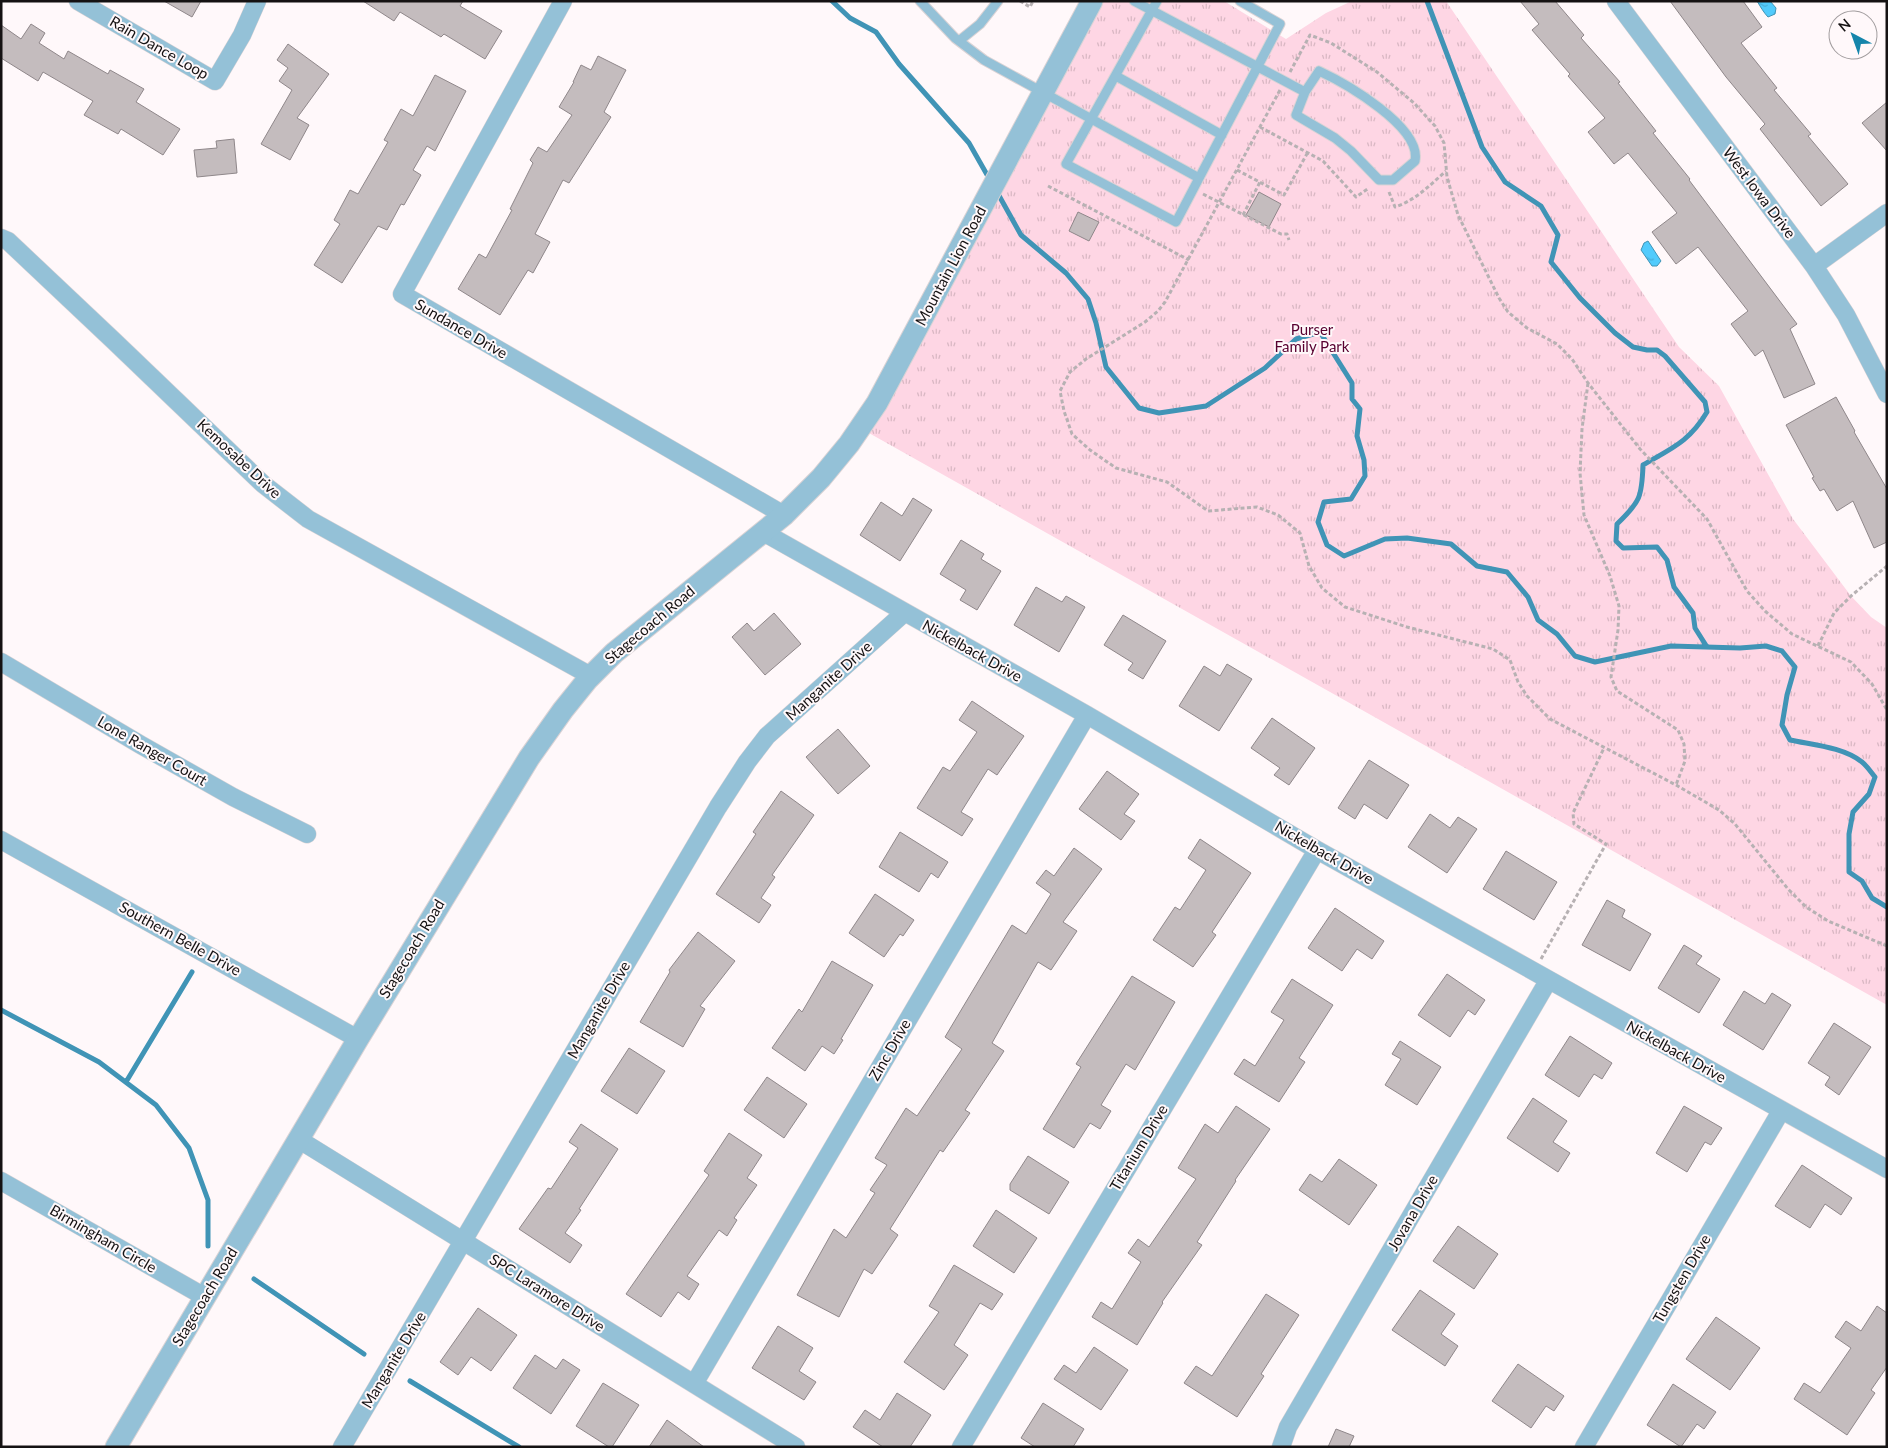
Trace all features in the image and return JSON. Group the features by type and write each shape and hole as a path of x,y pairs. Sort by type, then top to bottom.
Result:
{"street":[{"name":"Rain Dance Loop","path":"78,1 215,81 242,35 257,1"},
{"name":"Sundance Drive","path":"563,1 402,294 784,515"},
{"name":"Mountain Lion Road","path":"784,515 821,478 849,444 877,403 1092,1"},
{"name":"West Iowa Drive","path":"1616,1 1814,266 1846,315 1887,394"},
{"path":"1814,266 1887,212"},
{"name":"Kemosabe Drive","path":"3,244 142,368 263,484 308,518 592,676"},
{"name":"Stagecoach Road","path":"116,1447 298,1139 528,758 562,710 614,653 784,515"},
{"name":"Nickelback Drive","path":"763,532 1087,716 1317,850 1887,1169"},
{"name":"Manganite Drive","path":"342,1447 718,808 747,762 767,736 904,613"},
{"name":"Lone Ranger Court","path":"1,662 233,797 307,834"},
{"name":"Zinc Drive","path":"694,1384 1087,716"},
{"name":"Southern Belle Drive","path":"1,840 358,1039"},
{"name":"Titanium Drive","path":"961,1447 1317,850"},
{"name":"Jovana Drive","path":"1281,1447 1288,1427 1541,976"},
{"name":"Tungsten Drive","path":"1584,1447 1781,1111"},
{"name":"SPC Laramore Drive","path":"298,1139 796,1447"},
{"name":"Birmingham Circle","path":"1,1181 206,1297"}],"lane":[{"path":"920,1 959,42 984,60 1199,178"},
{"path":"959,42 980,24 998,1"},
{"path":"1134,1 1305,92"},
{"path":"1157,1 1066,164 1176,222 1280,24 1240,1"},
{"path":"1319,70 1344,83 1384,111 1412,140 1416,150 1415,161 1393,180 1379,180 1346,147 1296,115 1305,92 1319,70"},
{"path":"1116,76 1222,135"}],"path":[{"path":"1020,1 1030,7 1033,1"},
{"path":"1887,710 1872,684 1851,662 1792,634 1765,612 1747,591 1707,519 1640,449 1588,383 1572,359 1557,344 1516,321 1499,298 1458,215 1447,177 1444,142 1435,126 1396,86 1361,60 1331,43 1310,35 1165,302 1158,311 1086,359 1070,372 1060,391 1064,411 1072,434 1090,450 1116,468 1167,482 1208,511 1257,508 1278,515 1300,533 1309,566 1322,588 1345,607 1407,627 1493,649 1510,660 1518,682 1536,706 1550,719 1676,785 1719,810 1734,824 1788,889 1806,906 1828,921 1887,946"},
{"path":"1237,170 1284,195 1308,152"},
{"path":"1243,215 1260,182"},
{"path":"1048,186 1189,260"},
{"path":"1193,188 1281,234 1287,234 1289,240"},
{"path":"1588,383 1582,429 1580,473 1584,515 1610,576 1619,606 1618,630 1611,677 1617,691 1678,730 1684,744 1685,761 1676,785"},
{"path":"1818,646 1834,613 1887,566"},
{"path":"1541,976 1606,844 1574,824 1573,813 1604,748"}],"green space":[{"name":"Purser Family Park","path":"1092,1 1224,1 1286,39 1326,13 1352,1 1446,1 1679,347 1719,386 1793,519 1851,596 1871,617 1887,628 1887,1005 860,428"}],"water":[{"path":"1757,1 1770,1 1776,8 1775,14 1768,17"},
{"path":"1648,241 1661,261 1657,266 1652,266 1641,250 1644,243"}],"building":[{"path":"164,1 201,1 192,17"},
{"path":"363,1 463,1 460,6 502,31 485,59 444,34 441,37 400,12 394,21"},
{"path":"1520,1 1555,1 1584,35 1581,38 1620,82 1618,83 1656,131 1653,133 1690,179 1797,324 1790,329 1815,384 1784,398 1763,350 1755,356 1731,324 1748,311 1698,247 1676,264 1652,232 1677,213 1628,153 1614,164 1588,132 1605,118 1568,76 1570,74 1532,30 1539,24"},
{"path":"1670,1 1743,1 1762,27 1741,43 1777,88 1774,90 1811,134 1808,136 1848,184 1821,206 1760,129 1765,124 1726,77"},
{"path":"31,24 45,33 39,43 64,59 68,51 108,74 110,70 144,89 136,102 180,129 163,155 121,129 118,134 84,115 93,101 43,72 38,81 1,58 1,25 21,39"},
{"path":"288,44 329,74 297,118 309,125 290,160 261,144 292,90 279,81 288,68 277,60"},
{"path":"598,56 626,70 604,112 611,117 569,183 563,180 535,234 550,242 533,273 528,270 500,315 458,289 479,254 486,258 512,210 510,209 533,163 530,160 538,147 547,152 572,115 559,107 574,82 581,65 591,70"},
{"path":"435,75 466,91 435,151 427,146 413,170 421,175 404,205 401,204 387,230 378,226 342,283 314,265 340,224 334,220 350,190 358,194 388,142 384,140 401,109 413,116"},
{"path":"1887,102 1887,151 1862,123"},
{"path":"234,139 237,173 197,177 194,150 217,148 216,141"},
{"path":"1259,192 1281,204 1269,227 1246,215"},
{"path":"1078,212 1099,222 1089,241 1069,231"},
{"path":"1836,397 1887,489 1887,542 1874,548 1853,501 1837,511 1824,489 1820,491 1786,425"},
{"path":"913,498 932,510 900,561 860,535 881,502 902,516"},
{"path":"961,540 984,554 981,559 1001,571 977,610 960,600 966,590 940,574"},
{"path":"1036,587 1062,602 1066,596 1085,607 1059,652 1014,625"},
{"path":"774,613 801,644 765,675 732,637 747,623 754,631"},
{"path":"1123,615 1166,641 1143,679 1128,670 1133,663 1104,645"},
{"path":"1227,664 1252,679 1219,731 1179,706 1204,666 1220,676"},
{"path":"972,701 1024,736 997,775 988,769 961,812 973,819 962,836 917,808 943,767 950,771 977,732 959,720"},
{"path":"1272,718 1315,748 1289,785 1274,775 1280,768 1251,748"},
{"path":"838,729 870,766 838,794 806,757"},
{"path":"1369,760 1409,785 1387,819 1364,804 1355,819 1338,808"},
{"path":"1107,771 1139,794 1124,814 1135,821 1121,840 1079,809"},
{"path":"781,791 814,815 772,875 775,877 761,898 771,905 759,923 716,894 756,834 753,832"},
{"path":"1430,814 1450,828 1458,817 1477,829 1447,873 1408,847"},
{"path":"900,832 948,862 938,878 931,873 919,892 879,867"},
{"path":"1200,839 1251,873 1212,932 1216,935 1193,967 1153,940 1175,907 1180,910 1206,870 1188,858"},
{"path":"1074,848 1102,869 1063,922 1077,931 1051,970 1038,962 992,1043 1004,1051 965,1110 970,1113 943,1152 940,1150 890,1229 898,1235 872,1274 864,1269 839,1317 797,1295 834,1229 846,1238 875,1193 870,1190 887,1165 875,1158 906,1108 917,1116 962,1049 945,1037 1012,925 1026,934 1051,894 1036,883 1046,870 1054,876"},
{"path":"1506,851 1557,882 1534,920 1483,889"},
{"path":"875,894 914,920 903,936 900,934 884,957 849,933"},
{"path":"1607,900 1625,910 1622,917 1651,934 1630,971 1582,945"},
{"path":"1335,908 1384,941 1372,959 1357,949 1342,971 1308,948"},
{"path":"698,932 735,961 700,1006 705,1009 683,1047 640,1022 670,972 669,970"},
{"path":"1684,945 1702,956 1696,964 1720,979 1699,1013 1658,988"},
{"path":"832,961 873,985 834,1054 822,1046 805,1071 772,1048 799,1009 802,1012"},
{"path":"1447,974 1485,1000 1475,1015 1468,1010 1450,1037 1418,1015"},
{"path":"1132,976 1175,1002 1135,1070 1126,1064 1101,1105 1111,1111 1100,1129 1090,1123 1074,1148 1043,1129 1081,1067 1076,1064"},
{"path":"1292,979 1333,1005 1299,1058 1305,1062 1279,1102 1234,1074 1244,1059 1255,1066 1284,1020 1271,1012"},
{"path":"1744,991 1765,1004 1772,993 1791,1005 1763,1050 1723,1025"},
{"path":"1834,1023 1871,1047 1839,1095 1825,1085 1830,1077 1808,1063"},
{"path":"1570,1036 1612,1063 1602,1079 1594,1074 1579,1097 1545,1075"},
{"path":"1400,1041 1441,1067 1417,1105 1385,1085 1401,1059 1392,1054"},
{"path":"629,1048 665,1071 637,1114 601,1091"},
{"path":"767,1077 807,1104 784,1138 744,1110"},
{"path":"1533,1098 1567,1121 1553,1142 1570,1153 1558,1172 1507,1138"},
{"path":"1236,1106 1270,1129 1235,1180 1197,1242 1202,1245 1162,1302 1137,1345 1092,1317 1101,1302 1112,1309 1141,1262 1128,1253 1138,1239 1149,1247 1196,1179 1178,1168 1205,1124 1218,1133"},
{"path":"1684,1106 1722,1128 1711,1145 1705,1142 1687,1172 1656,1153"},
{"path":"581,1124 618,1149 565,1233 582,1245 570,1263 519,1229 548,1188 551,1189 578,1148 569,1142"},
{"path":"729,1133 762,1155 747,1178 757,1185 734,1218 737,1220 727,1236 719,1230 687,1276 699,1284 689,1300 678,1292 661,1317 626,1294 709,1175 704,1171"},
{"path":"1028,1156 1069,1182 1049,1214 1010,1190 1010,1184"},
{"path":"1339,1159 1377,1185 1349,1225 1299,1190 1310,1174 1322,1182"},
{"path":"1802,1165 1852,1198 1841,1215 1825,1204 1810,1228 1775,1206"},
{"path":"996,1210 1037,1238 1014,1273 973,1246"},
{"path":"1458,1226 1498,1254 1474,1289 1433,1261"},
{"path":"954,1265 1003,1294 992,1310 980,1303 954,1345 968,1355 944,1390 904,1362 939,1312 929,1306"},
{"path":"1420,1290 1455,1314 1441,1334 1458,1346 1445,1366 1392,1330"},
{"path":"1266,1294 1299,1315 1261,1374 1264,1376 1237,1417 1184,1383 1196,1366 1212,1376"},
{"path":"1877,1306 1887,1313 1887,1367 1871,1390 1875,1393 1847,1435 1794,1399 1804,1383 1820,1393 1851,1348 1835,1337 1846,1321 1861,1331"},
{"path":"478,1308 517,1335 491,1371 471,1357 458,1375 440,1362"},
{"path":"1716,1317 1760,1348 1730,1390 1686,1359"},
{"path":"778,1326 813,1348 799,1371 816,1382 804,1400 752,1368"},
{"path":"1094,1347 1128,1370 1101,1410 1054,1379 1064,1365 1076,1373"},
{"path":"535,1355 556,1369 563,1359 580,1370 551,1414 513,1388"},
{"path":"1518,1364 1564,1396 1554,1411 1546,1406 1531,1428 1492,1401"},
{"path":"603,1383 639,1405 612,1447 609,1447 576,1426"},
{"path":"1673,1384 1716,1412 1704,1429 1697,1424 1681,1447 1647,1425"},
{"path":"897,1393 931,1415 910,1447 883,1447 853,1427 865,1410 880,1420"},
{"path":"1043,1403 1084,1429 1073,1447 1035,1447 1021,1438"},
{"path":"667,1420 704,1447 649,1447"},
{"path":"1336,1429 1354,1436 1349,1447 1328,1447"}],"waterway":[{"path":"832,1 850,18 876,32 899,64 969,143 990,180"},
{"path":"1427,1 1482,147 1505,182 1541,206 1558,235 1551,262 1580,298 1615,333 1633,347 1657,350 1665,356 1705,402 1707,412 1693,431 1671,449 1643,465 1642,485 1638,498 1631,510 1617,524 1616,541 1623,548 1657,547 1667,560 1674,587 1693,613 1695,628 1707,647"},
{"path":"997,192 1021,235 1066,273 1088,299 1096,323 1106,367 1139,408 1159,413 1206,406 1265,368 1296,339 1320,332 1352,383 1352,399 1360,409 1357,436 1364,460 1365,476 1351,499 1324,502 1318,522 1327,545 1344,556 1385,539 1407,538 1451,544 1477,566 1507,572 1528,597 1538,620 1557,634 1575,656 1595,662 1671,646 1740,648 1766,646 1782,651 1795,667 1787,695 1782,725 1790,740 1828,747 1846,753 1862,762 1875,777 1869,794 1853,812 1849,834 1849,872 1862,881 1872,898 1887,907"},
{"path":"126,1082 192,972"},
{"path":"1,1010 99,1062 156,1105 189,1148 208,1200 208,1246"},
{"path":"254,1279 364,1354"},
{"path":"410,1381 519,1447"}]}
